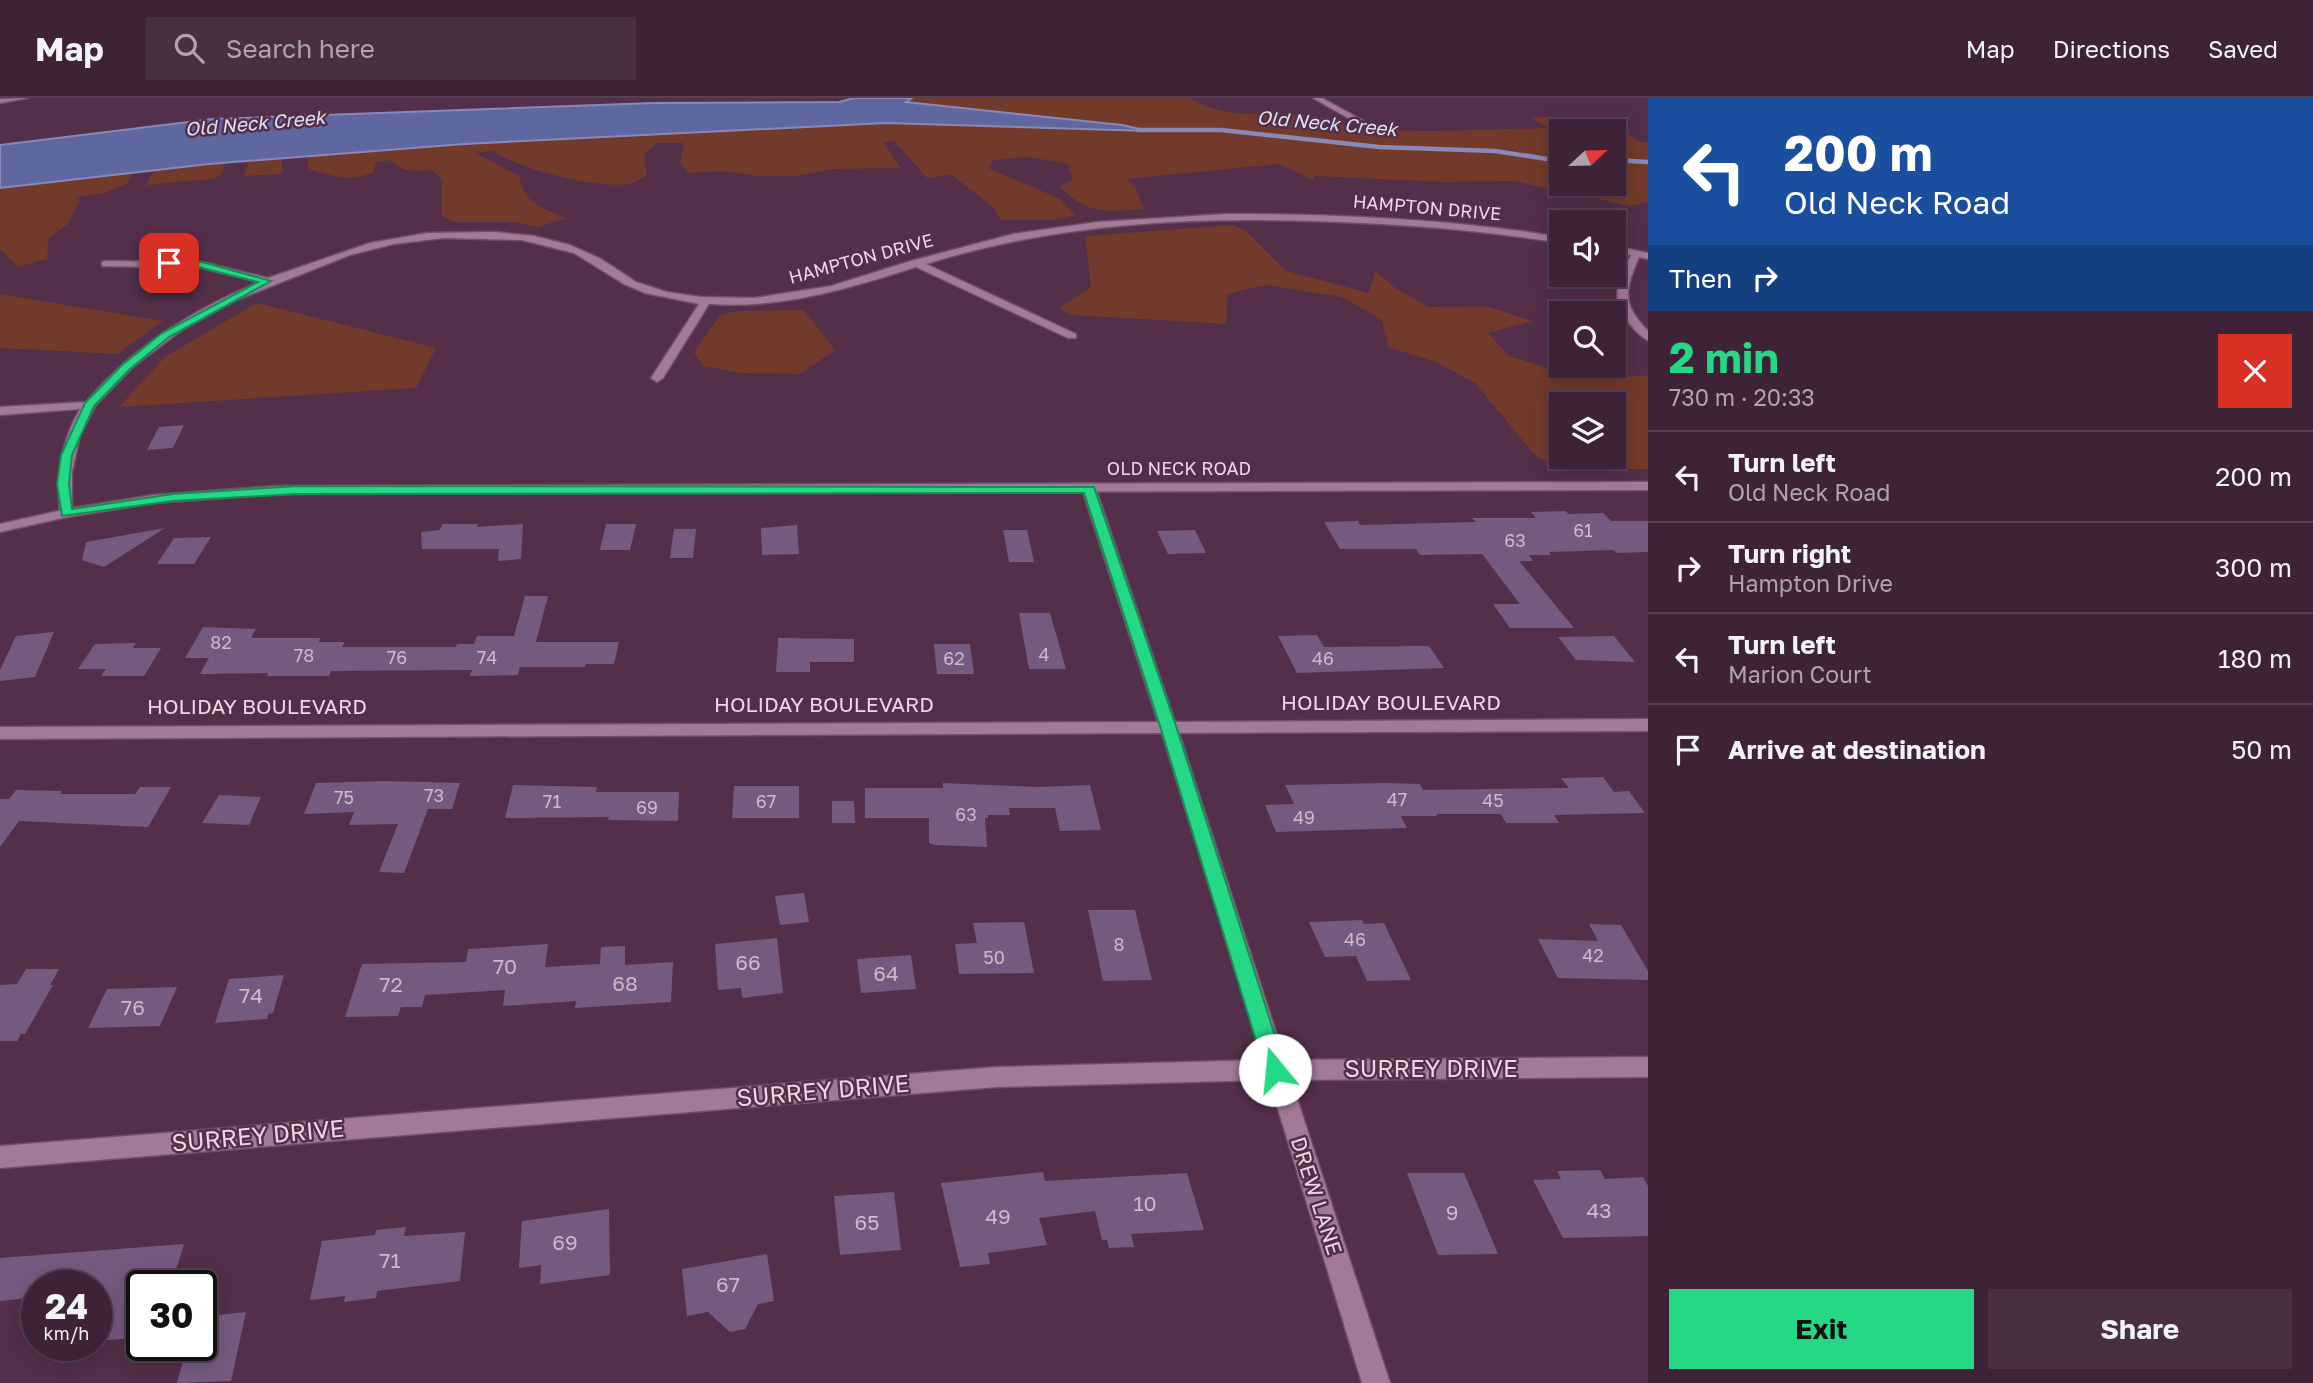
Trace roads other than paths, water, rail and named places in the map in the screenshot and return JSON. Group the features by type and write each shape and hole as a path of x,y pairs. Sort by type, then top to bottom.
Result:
{"street":[{"path":"0,101 24,98"},
{"path":"1317,98 1367,125"},
{"name":"HAMPTON DRIVE","path":"67,513 63,484 66,455 89,405 126,367 165,335 267,281 373,244 479,234 521,237 565,246 600,262 628,282 645,289 705,302 799,296 962,248 1017,237 1140,221 1287,216 1419,223 1549,239"},
{"path":"1642,255 1620,290 1623,306 1648,337"},
{"path":"915,263 1072,336"},
{"path":"106,264 202,265 267,281"},
{"path":"657,378 705,302"},
{"path":"0,411 89,405"},
{"name":"OLD NECK ROAD","path":"0,528 67,513 154,499 290,490 1648,486"},
{"name":"DREW LANE","path":"1089,489 1168,726 1376,1383"},
{"name":"HOLIDAY BOULEVARD","path":"0,733 1648,725"},
{"name":"SURREY DRIVE","path":"0,1157 998,1077 1275,1070 1648,1067"}],"water":[{"name":"Old Neck Creek","path":"854,98 912,98 906,102 1122,125 1149,131 886,123 464,144 209,164 0,188 0,145 213,119 654,103 839,102"}],"waterway":[{"name":"Old Neck Creek","path":"1138,130 1221,130 1379,147 1495,151 1549,159"},
{"name":"Old Neck Creek","path":"1626,161 1648,162"}]}
